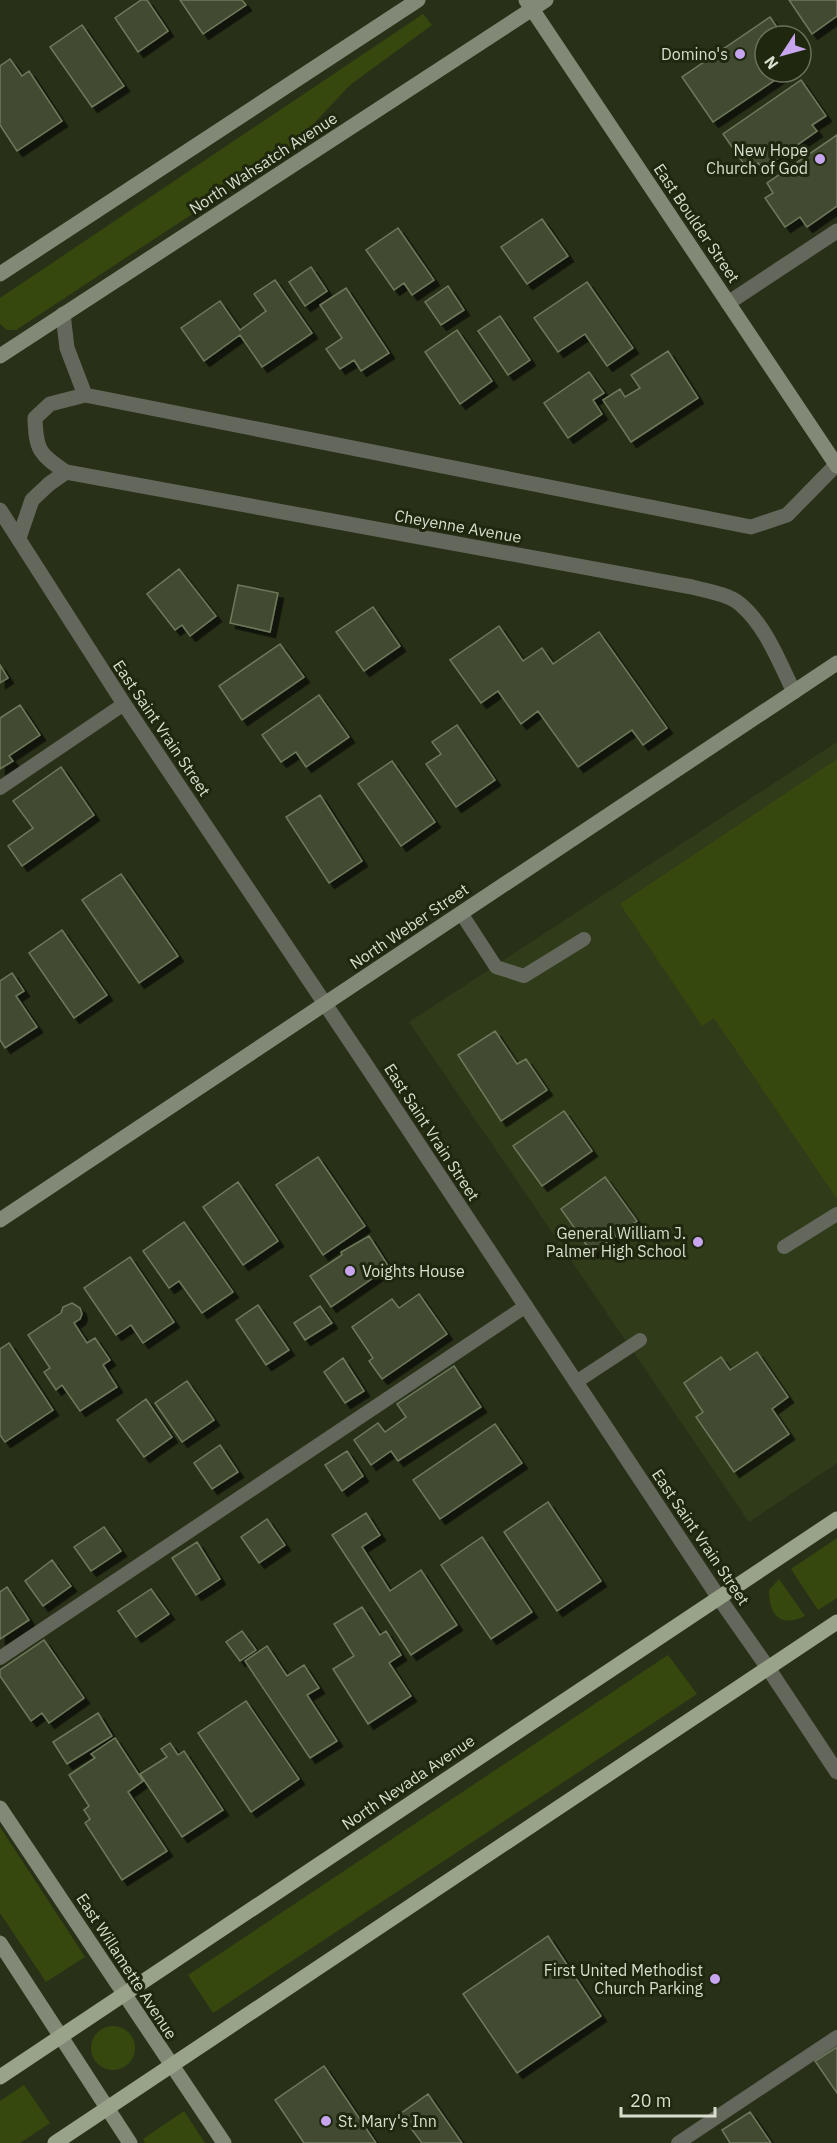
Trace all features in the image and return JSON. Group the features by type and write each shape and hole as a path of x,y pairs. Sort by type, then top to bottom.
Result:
{"main road":[{"name":"North Nevada Avenue","path":"0,2077 837,1519"},
{"path":"55,2143 837,1622"}],"street":[{"path":"0,274 418,0"},
{"name":"North Wahsatch Avenue","path":"0,356 530,4 546,0"},
{"name":"East Boulder Street","path":"530,4 837,465"},
{"path":"728,303 837,231"},
{"path":"63,314 67,348 85,395"},
{"name":"Cheyenne Avenue","path":"794,692 763,632 739,603 717,594 680,585 66,472 47,459 36,441 34,418 50,404 85,395 751,527 787,515 837,465"},
{"path":"19,538 32,500 66,472"},
{"name":"East Saint Vrain Street","path":"0,510 124,704 837,1772"},
{"name":"North Weber Street","path":"0,1220 837,663"},
{"name":"East Willamette Avenue","path":"0,1808 224,2143"},
{"path":"0,1943 130,2143"}],"lane":[{"path":"0,788 124,704"},
{"path":"461,913 496,967 524,976 584,939"},
{"path":"784,1247 837,1214"},
{"path":"0,1658 526,1306"},
{"path":"576,1382 639,1340"},
{"path":"678,2143 837,2037"}],"shaded area":[{"path":"423,14 432,25 350,85 288,151 16,330 7,330 0,324 0,298"},
{"name":"General William J. Palmer High School","path":"837,742 837,1463 749,1522 409,1022"},
{"path":"837,759 837,1199 714,1018 702,1026 620,904"},
{"path":"837,1538 837,1598 818,1610 791,1569"},
{"path":"779,1579 805,1616 789,1621 778,1617 774,1612 769,1590"},
{"path":"668,1655 697,1694 213,2013 188,1975"},
{"path":"0,1827 85,1957 46,1982 0,1913"},
{"path":"113,2026 129,2032 135,2048 129,2064 113,2070 97,2064 91,2048 97,2032"},
{"path":"24,2085 50,2123 20,2143 0,2143 0,2101"},
{"path":"184,2111 205,2143 145,2143 143,2139"}],"building":[{"path":"141,0 147,0 168,31 138,52 115,18"},
{"path":"180,0 242,0 246,5 203,34"},
{"path":"789,0 837,0 837,16 813,33 813,24 805,24"},
{"name":"Domino's","path":"770,17 775,24 760,24"},
{"path":"82,25 124,86 92,107 50,47"},
{"name":"Domino's","path":"753,29 753,84 769,84 713,122 682,77"},
{"path":"10,59 22,76 29,71 62,121 17,151 0,125 0,66"},
{"path":"795,84 804,84 826,116 812,125 817,131 763,169 758,163 748,170 723,134"},
{"name":"New Hope Church of God","path":"837,135 837,206 807,227 800,217 785,227 765,198 773,193 767,183"},
{"path":"542,219 568,256 527,284 501,247"},
{"path":"398,228 434,280 412,295 404,283 394,290 366,250"},
{"path":"311,267 327,291 305,306 289,282"},
{"path":"275,280 312,333 262,367 240,335 204,361 181,328 220,301 240,330 266,311 254,294"},
{"path":"587,282 633,348 607,366 585,334 558,352 534,318"},
{"path":"448,286 464,310 441,325 425,302"},
{"path":"346,288 389,353 361,371 354,360 340,369 326,349 342,338 320,305"},
{"path":"500,316 530,360 508,375 478,331"},
{"path":"457,330 492,381 460,404 425,352"},
{"path":"668,351 698,398 631,442 603,400 620,389 625,397 640,388 631,375"},
{"path":"589,372 604,393 593,400 602,414 568,438 544,403"},
{"path":"179,569 216,616 190,636 182,625 175,630 147,594"},
{"path":"238,585 278,593 270,632 230,623"},
{"path":"373,607 400,646 364,671 336,632"},
{"path":"499,626 523,661 542,648 553,664 599,632 667,728 643,745 632,730 578,767 538,711 521,724 498,691 481,703 450,660"},
{"path":"280,644 304,677 242,720 219,686"},
{"path":"0,665 8,678 0,683"},
{"path":"319,695 349,737 306,767 296,752 281,762 262,735"},
{"path":"20,705 40,735 9,756 13,761 0,769 0,718"},
{"path":"457,725 495,780 456,807 426,764 441,754 432,742"},
{"path":"392,761 435,822 401,846 358,784"},
{"path":"61,767 94,815 22,866 8,846 33,828 13,801"},
{"path":"320,795 362,861 329,883 286,817"},
{"path":"121,874 178,956 139,983 82,900"},
{"path":"62,930 107,995 74,1018 29,953"},
{"path":"12,973 24,991 16,996 37,1027 5,1048 0,1040 0,981"},
{"path":"495,1031 517,1064 526,1059 547,1090 501,1121 458,1055"},
{"path":"564,1111 592,1151 542,1186 513,1146"},
{"path":"318,1157 365,1226 323,1255 276,1185"},
{"path":"605,1177 637,1221 592,1253 561,1209"},
{"path":"238,1182 278,1241 243,1265 203,1207"},
{"path":"184,1222 233,1292 202,1313 179,1281 169,1288 143,1251"},
{"name":"Voights House","path":"369,1236 389,1267 331,1307 310,1276 342,1255 341,1252"},
{"path":"130,1257 174,1322 143,1343 131,1325 116,1335 84,1288"},
{"path":"419,1294 447,1334 382,1379 369,1361 373,1358 352,1327 392,1299 399,1308"},
{"path":"72,1303 80,1308 82,1314 80,1319 74,1323 87,1343 95,1338 110,1360 103,1365 117,1387 80,1411 62,1385 56,1390 44,1372 50,1368 28,1335 61,1313 63,1307"},
{"path":"258,1305 289,1350 266,1365 236,1320"},
{"path":"320,1306 332,1323 305,1340 294,1323"},
{"path":"9,1343 53,1410 5,1442 0,1435 0,1349"},
{"path":"757,1352 788,1397 772,1409 789,1434 734,1472 696,1417 703,1412 684,1383 721,1357 730,1370"},
{"path":"343,1358 364,1391 345,1403 324,1372"},
{"path":"454,1366 481,1407 398,1461 391,1451 371,1465 354,1440 378,1423 385,1432 406,1417 397,1404"},
{"path":"187,1381 214,1420 182,1442 155,1403"},
{"path":"146,1399 172,1437 144,1457 117,1420"},
{"path":"495,1424 522,1463 440,1519 413,1480"},
{"path":"220,1445 238,1472 212,1489 194,1463"},
{"path":"347,1451 363,1476 342,1491 325,1465"},
{"path":"548,1502 601,1581 557,1611 504,1532"},
{"path":"366,1513 380,1535 362,1547 390,1591 421,1570 457,1625 411,1655 332,1535"},
{"path":"267,1519 285,1545 259,1563 241,1537"},
{"path":"104,1527 121,1551 91,1571 74,1547"},
{"path":"482,1537 532,1612 491,1639 441,1565"},
{"path":"197,1542 220,1579 196,1595 172,1558"},
{"path":"52,1560 71,1586 43,1606 25,1581"},
{"path":"7,1587 29,1620 0,1639 0,1592"},
{"path":"151,1589 169,1614 136,1637 118,1611"},
{"path":"362,1607 380,1635 386,1631 401,1655 389,1663 411,1696 368,1724 333,1669 354,1656 334,1624"},
{"path":"242,1631 256,1650 240,1661 226,1642"},
{"path":"44,1640 84,1698 49,1723 42,1713 31,1721 0,1676 0,1670"},
{"path":"267,1646 287,1676 304,1665 319,1688 307,1695 337,1741 310,1758 245,1661"},
{"path":"246,1701 299,1779 251,1812 198,1733"},
{"path":"98,1713 112,1736 67,1764 53,1742"},
{"path":"115,1738 143,1781 128,1792 167,1851 122,1880 85,1823 90,1819 84,1810 89,1806 69,1775 95,1758 91,1754"},
{"path":"170,1743 178,1755 184,1751 223,1810 182,1837 140,1774 167,1757 161,1749"},
{"path":"548,1936 601,2016 517,2073 463,1994"},
{"path":"837,2047 837,2093 815,2061"},
{"name":"St. Mary's Inn","path":"324,2066 376,2143 304,2143 275,2100"},
{"path":"428,2094 462,2143 422,2143 400,2114"},
{"path":"750,2112 771,2143 730,2143 722,2130"}],"place":[{"name":"Domino's","path":"740,54"},
{"name":"New Hope Church of God","path":"820,159"},
{"name":"General William J. Palmer High School","path":"698,1242"},
{"name":"Voights House","path":"350,1271"},
{"name":"First United Methodist Church Parking","path":"715,1979"},
{"name":"St. Mary's Inn","path":"326,2121"}]}
